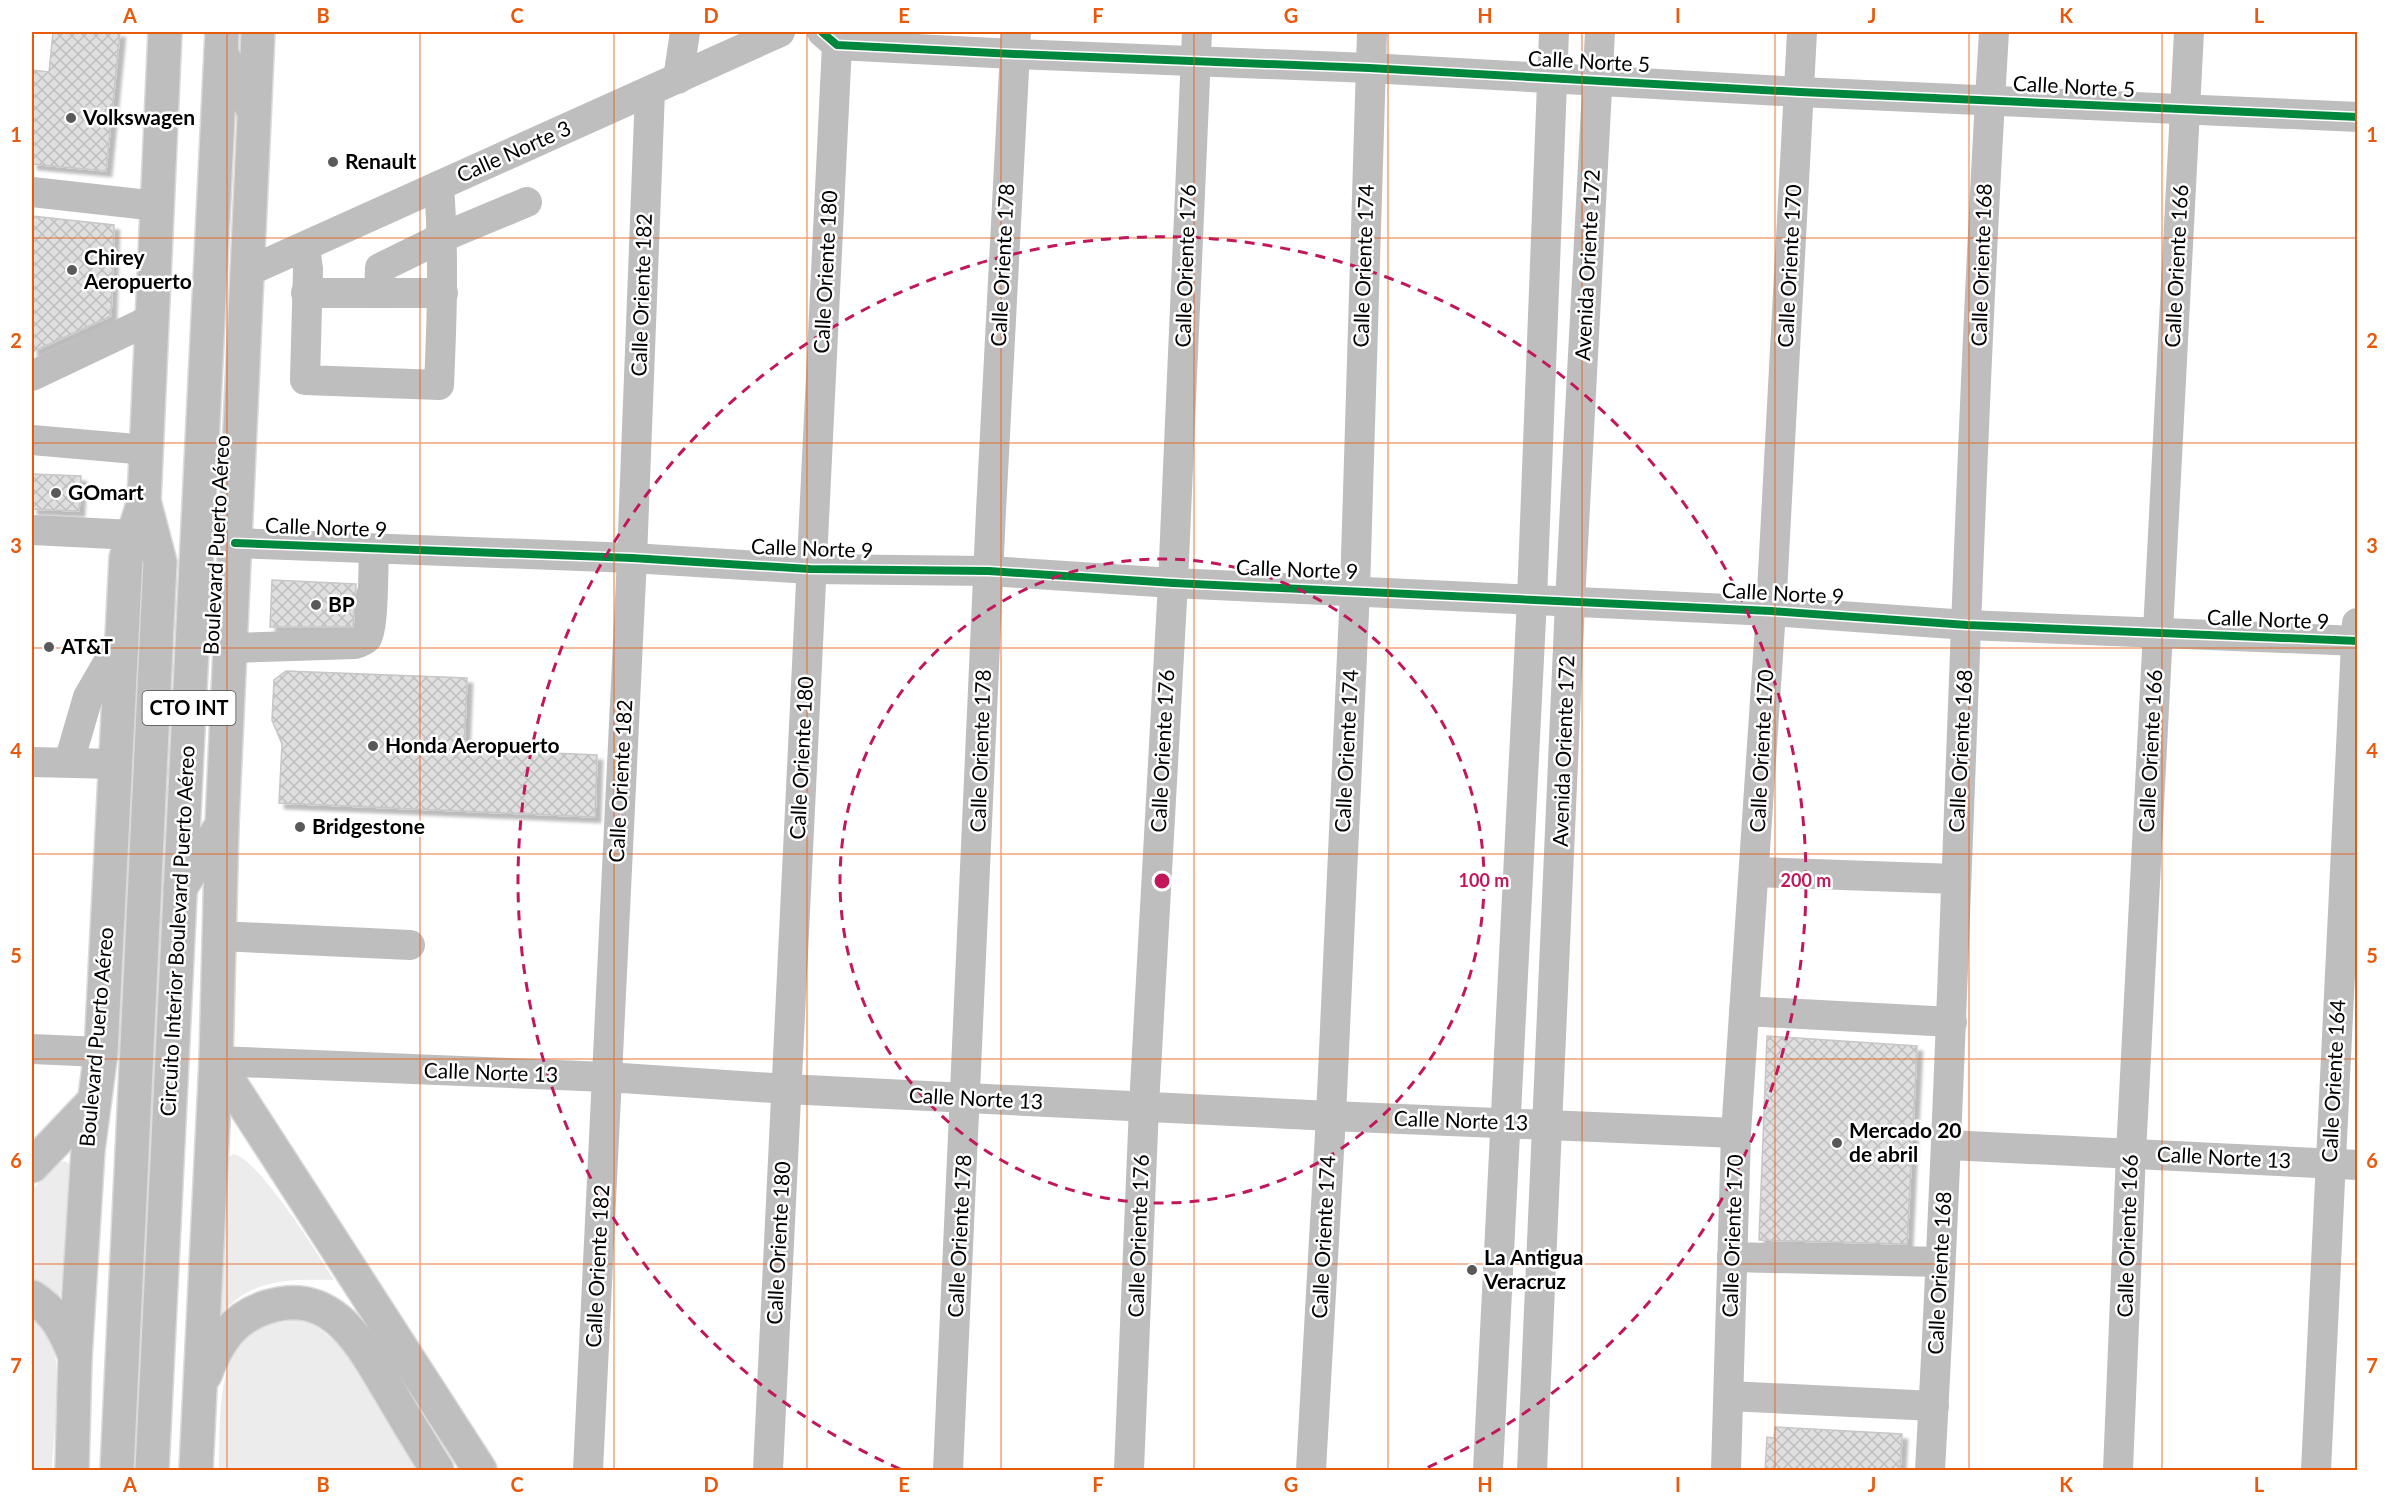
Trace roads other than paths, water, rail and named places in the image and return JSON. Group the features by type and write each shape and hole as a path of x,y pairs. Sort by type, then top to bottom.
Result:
{"main road":[{"name":"Boulevard Puerto Aéreo","path":"72,1470 75,1358 88,1150 101,1052 126,558 144,501 165,32"},
{"name":"Boulevard Puerto Aéreo","path":"196,1470 216,1061 222,825 258,32"},
{"path":"221,42 254,111"},
{"name":"Circuito Interior Boulevard Puerto Aéreo","path":"153,1470 221,42"},
{"name":"Circuito Interior Boulevard Puerto Aéreo","path":"117,1470 160,562 144,501"},
{"path":"180,888 222,825"},
{"path":"216,1061 480,1470"},
{"path":"32,1166 93,1102"},
{"path":"32,1297 54,1314 75,1358"},
{"path":"200,1387 216,1347 224,1335 244,1316 270,1306 283,1304 297,1304 323,1310 356,1335 437,1470"}],"street":[{"path":"678,79 685,32"},
{"name":"Calle Norte 3","path":"247,272 780,32"},
{"name":"Calle Oriente 176","path":"1129,1470 1144,1106 1173,583 1197,32"},
{"name":"Calle Oriente 174","path":"1311,1470 1331,1116 1355,590 1369,68 1372,32"},
{"name":"Avenida Oriente 172","path":"1488,1470 1532,600 1554,32"},
{"name":"Avenida Oriente 172","path":"1532,1470 1570,602 1600,32"},
{"name":"Calle Oriente 170","path":"1726,1470 1736,1133 1771,611 1802,32"},
{"name":"Calle Oriente 168","path":"1930,1470 1939,1262 1948,1145 1956,879 1989,100 1994,32"},
{"name":"Calle Oriente 166","path":"2118,1470 2131,1153 2189,32"},
{"name":"Calle Norte 5","path":"830,38 1015,43 1195,62 1369,68 1800,92 2358,117"},
{"name":"Calle Oriente 180","path":"768,1470 810,568 830,38"},
{"name":"Calle Oriente 178","path":"948,1470 1015,43"},
{"name":"Calle Oriente 182","path":"588,1470 632,558 650,91"},
{"path":"305,247 308,269 304,380 439,385 443,237 439,186"},
{"path":"32,192 157,206"},
{"path":"379,293 380,268 443,237 527,202"},
{"path":"306,293 443,293"},
{"path":"32,377 152,319"},
{"path":"32,440 147,450"},
{"path":"32,530 133,535"},
{"name":"Calle Norte 9","path":"235,543 632,558 810,568 989,571 1173,583 1771,611 1967,625 2157,634 2357,634"},
{"path":"230,648 362,642 367,638 372,626 374,549"},
{"name":"Calle Oriente 164","path":"2316,1470 2344,1164 2357,634"},
{"path":"69,762 88,697 122,640"},
{"path":"32,762 115,764"},
{"path":"1755,872 1956,879"},
{"path":"220,936 410,945"},
{"path":"1744,1011 1952,1022"},
{"path":"32,1049 101,1052"},
{"name":"Calle Norte 13","path":"216,1061 607,1077 966,1099 1736,1133"},
{"name":"Calle Norte 13","path":"1948,1145 2344,1164"},
{"path":"1732,1257 1939,1262"},
{"path":"1729,1396 1934,1406"}],"place":[{"name":"Volkswagen","path":"71,118"},
{"name":"Renault","path":"333,162"},
{"name":"Chirey Aeropuerto","path":"72,270"},
{"name":"GOmart","path":"56,493"},
{"name":"BP","path":"316,605"},
{"name":"AT&T","path":"49,647"},
{"name":"Honda Aeropuerto","path":"373,746"},
{"name":"Bridgestone","path":"300,827"},
{"name":"Mercado 20 de abril","path":"1837,1143"},
{"name":"La Antigua Veracruz","path":"1472,1270"}]}
